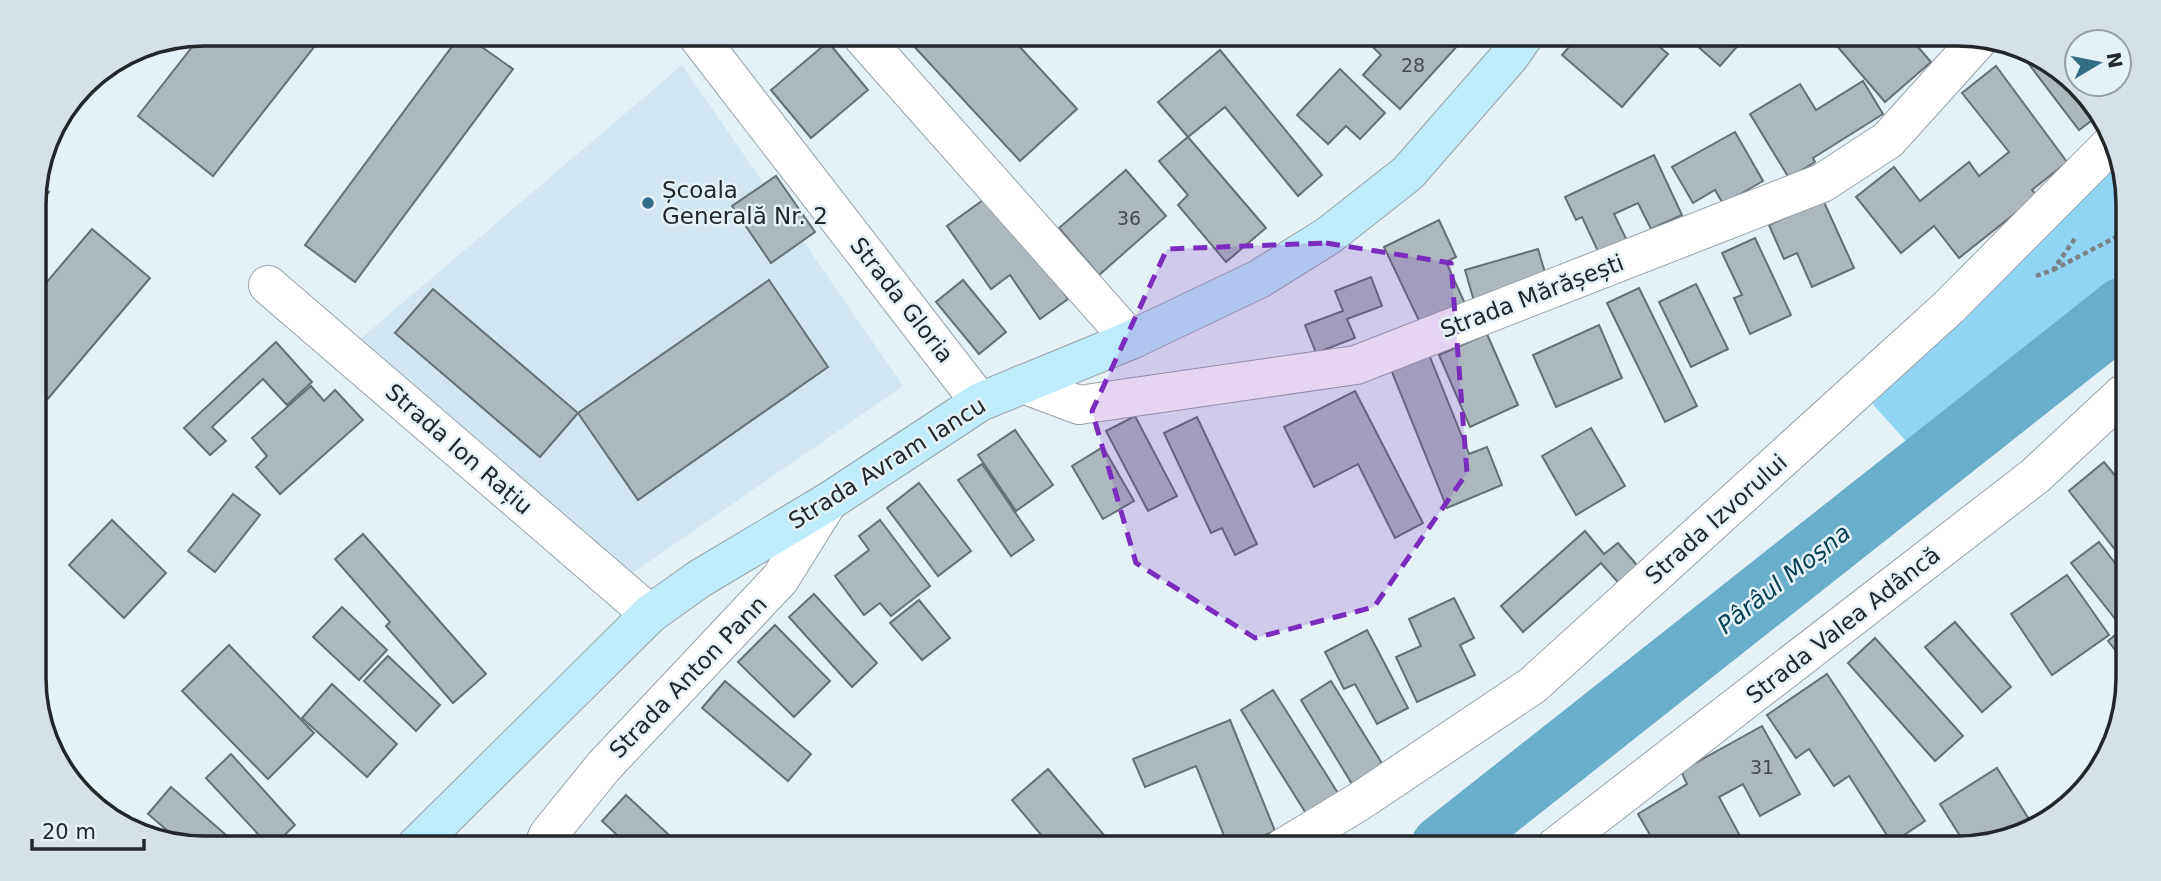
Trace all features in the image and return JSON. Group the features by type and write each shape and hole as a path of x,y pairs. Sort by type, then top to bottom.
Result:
{"main road":[{"name":"Strada Avram Iancu","path":"426,836 650,614 699,579 828,502 980,402 1131,340 1259,279 1328,236 1408,173 1517,46"}],"street":[{"name":"Strada Gloria","path":"705,46 980,402"},
{"path":"871,46 1131,340"},
{"name":"Strada Mărășești","path":"1023,384 1079,405 1356,365 1822,183 1888,140 1973,47"},
{"name":"Strada Izvorului","path":"1304,835 1360,801 1533,685 1949,307 2105,150"},
{"name":"Strada Ion Rațiu","path":"268,285 650,614"},
{"name":"Strada Valea Adâncă","path":"1571,835 2035,476 2116,401"},
{"name":"Strada Anton Pann","path":"548,836 604,766 780,579 828,502"}],"path":[{"path":"2053,270 2116,237"}],"highlighted area":[{"path":"1326,243 1451,263 1467,473 1374,607 1255,638 1136,563 1092,411 1167,249"}],"shaded area":[{"name":"Școala Generală Nr. 2","path":"682,65 903,386 631,574 359,340"},
{"path":"2105,150 2116,204 2116,303 1915,451 1859,389"}],"building":[{"path":"193,46 315,46 213,176 138,116"},
{"path":"452,46 480,46 513,69 355,282 305,245"},
{"path":"823,46 831,46 868,90 811,138 771,90"},
{"path":"914,46 1019,46 1077,109 1020,161"},
{"path":"1372,46 1457,46 1400,109 1363,75 1381,55"},
{"path":"1570,46 1659,46 1668,54 1622,107 1562,55"},
{"path":"1697,46 1738,46 1720,66"},
{"path":"1837,46 1917,46 1931,62 1885,102"},
{"path":"1220,50 1322,175 1298,196 1225,107 1188,137 1158,102"},
{"path":"2027,62 2062,85 2063,98 2075,98 2092,121 2079,130"},
{"path":"1996,66 2067,162 2032,190 2037,196 1959,258 1934,226 1901,253 1856,197 1894,167 1920,201 1969,162 1979,176 2009,152 1962,93"},
{"path":"1340,69 1385,113 1360,139 1346,126 1328,144 1297,115"},
{"path":"1863,81 1883,114 1813,158 1815,162 1789,178 1750,114 1800,84 1816,110"},
{"path":"1735,132 1763,181 1723,204 1715,190 1693,203 1672,167"},
{"path":"1188,137 1266,228 1226,262 1178,205 1188,195 1159,161"},
{"path":"1654,155 1682,215 1651,229 1638,203 1614,214 1631,249 1603,262 1582,217 1576,220 1565,197"},
{"path":"1126,170 1166,216 1099,275 1059,228"},
{"path":"776,176 815,232 771,263 732,206"},
{"path":"993,193 1068,299 1040,319 1010,275 991,289 947,226"},
{"path":"1823,200 1854,268 1812,287 1797,253 1784,259 1769,225"},
{"path":"1439,220 1456,257 1446,262 1467,308 1423,329 1384,247"},
{"path":"92,229 150,278 46,401 46,283"},
{"path":"1755,238 1791,315 1750,334 1734,298 1742,295 1722,253"},
{"path":"1538,249 1549,286 1476,308 1465,270"},
{"path":"1371,277 1382,306 1347,319 1355,338 1316,353 1305,325 1343,311 1335,291"},
{"path":"769,280 828,367 638,500 578,413"},
{"path":"963,280 1006,332 979,354 936,302"},
{"path":"1696,284 1728,349 1691,367 1659,302"},
{"path":"1639,288 1697,406 1665,422 1607,303"},
{"path":"433,289 578,413 540,457 395,333"},
{"path":"1599,325 1622,378 1556,407 1533,355"},
{"path":"1487,334 1518,405 1470,427 1439,355"},
{"path":"276,342 312,382 287,405 263,379 212,427 226,441 210,455 184,428"},
{"path":"1428,352 1469,454 1487,447 1502,485 1447,508 1390,367"},
{"path":"311,386 324,401 335,390 363,420 280,494 256,467 267,456 252,438"},
{"path":"1355,391 1423,523 1395,538 1358,464 1314,487 1284,427"},
{"path":"1135,416 1177,496 1148,511 1106,431"},
{"path":"1197,417 1257,544 1235,555 1222,528 1211,533 1164,433"},
{"path":"1591,428 1625,486 1576,515 1542,456"},
{"path":"1015,430 1053,485 1016,511 978,455"},
{"path":"1103,447 1134,501 1103,519 1072,466"},
{"path":"2104,462 2116,477 2116,551 2069,491"},
{"path":"982,464 1034,540 1011,556 958,480"},
{"path":"919,483 971,551 938,576 887,508"},
{"path":"233,494 260,515 215,572 188,551"},
{"path":"112,520 166,573 124,618 69,565"},
{"path":"880,520 930,586 891,616 880,603 864,615 835,576 869,550 859,536"},
{"path":"1585,531 1604,554 1618,543 1642,571 1623,588 1601,563 1523,632 1501,606"},
{"path":"363,534 486,674 453,703 386,626 390,622 335,559"},
{"path":"2099,542 2116,564 2116,620 2071,563"},
{"path":"2067,575 2109,635 2052,675 2011,614"},
{"path":"814,594 877,663 852,687 789,617"},
{"path":"1454,598 1474,638 1460,645 1475,675 1417,702 1396,657 1421,646 1409,619"},
{"path":"919,600 950,638 922,660 890,623"},
{"path":"342,607 387,650 359,680 313,637"},
{"path":"1955,622 2011,687 1982,712 1925,647"},
{"path":"775,625 830,681 794,717 738,662"},
{"path":"1367,630 1408,708 1377,724 1355,684 1344,689 1325,652"},
{"path":"2116,634 2116,651 2108,641"},
{"path":"1875,638 1963,736 1935,761 1848,663"},
{"path":"229,645 314,733 268,779 182,691"},
{"path":"388,656 440,705 416,731 364,681"},
{"path":"1827,674 1925,821 1904,835 1887,835 1849,776 1834,786 1809,749 1796,758 1767,715"},
{"path":"725,681 811,754 788,781 702,708"},
{"path":"1331,681 1383,765 1352,784 1301,700"},
{"path":"332,684 397,744 367,777 302,718"},
{"path":"1273,690 1341,798 1309,818 1241,710"},
{"path":"1230,720 1275,831 1264,835 1224,835 1196,766 1145,787 1133,759"},
{"path":"1762,726 1800,794 1760,816 1743,784 1719,797 1740,835 1650,835 1638,814 1687,784 1681,771"},
{"path":"231,754 295,825 284,836 260,836 206,778"},
{"path":"1997,768 2028,818 1998,830 1959,835 1940,804"},
{"path":"1048,769 1104,835 1042,836 1012,800"},
{"path":"171,787 227,836 167,831 148,814"},
{"path":"626,795 670,836 618,836 602,821"}],"waterway":[{"name":"Pârâul Moșna","path":"1459,835 2116,316"}],"place":[{"name":"Școala Generală Nr. 2","path":"648,203"}]}
